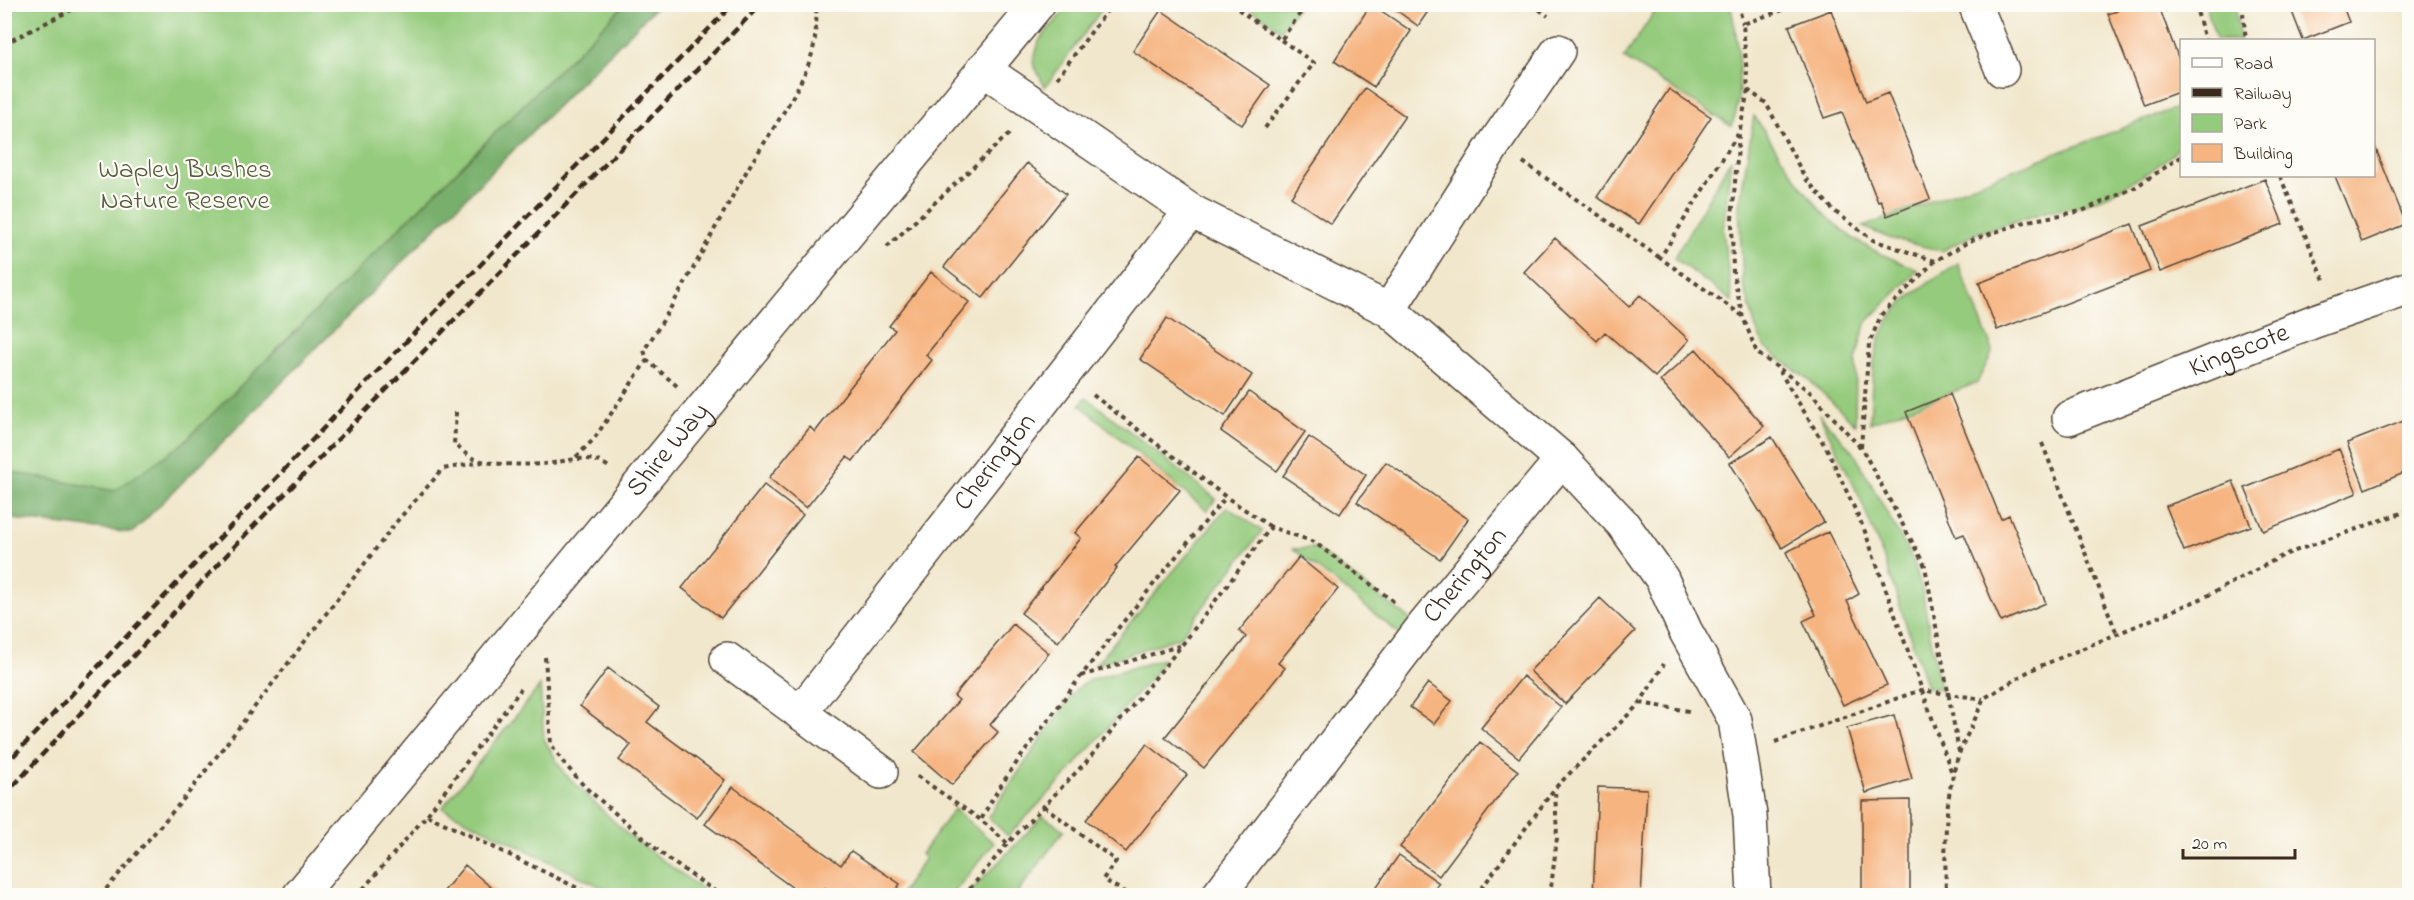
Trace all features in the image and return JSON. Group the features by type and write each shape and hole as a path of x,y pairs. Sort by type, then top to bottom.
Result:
{"street":[{"name":"Shire Way","path":"299,896 638,490 703,406 1038,4"},
{"path":"1975,4 2002,70"},
{"path":"1389,310 1493,146 1558,51"},
{"path":"982,69 1191,211 1389,310 1562,459 1622,523 1662,579 1685,630 1734,720 1750,815 1754,896"},
{"name":"Cherington","path":"800,713 1191,211"},
{"name":"Kingscote","path":"2069,418 2338,313 2409,288"},
{"name":"Cherington","path":"1218,896 1425,624 1562,459"},
{"path":"727,659 881,772"}],"path":[{"path":"4,44 82,4"},
{"path":"703,406 647,360 644,350 665,320 723,213 794,93 812,51 817,20 816,4"},
{"path":"886,248 1036,106 1112,4"},
{"path":"1230,4 1314,63 1265,128"},
{"path":"1281,40 1307,4"},
{"path":"1737,4 1743,24 1748,90 1739,134 1732,219 1733,274 1743,317 1757,353 1811,393 1861,447 1925,566 1959,752"},
{"path":"1743,24 1800,4"},
{"path":"2195,4 2205,39"},
{"path":"2242,4 2246,39"},
{"path":"1748,90 1766,103 1805,178 1834,211 1873,240 1935,261"},
{"path":"1660,258 1739,134"},
{"path":"1493,146 1520,160 1743,317"},
{"path":"1861,447 1869,344 1881,315 1935,261 1972,240 2017,225 2082,211 2134,188 2180,157"},
{"path":"2280,177 2338,313"},
{"path":"576,457 594,439 647,360"},
{"path":"1777,367 1828,451 1864,529 1953,776"},
{"path":"1066,373 1226,497 1271,527 1314,542 1425,624"},
{"path":"456,412 454,444 467,455 482,462"},
{"path":"2069,418 2037,430 2117,634"},
{"path":"100,896 187,795 398,520 443,469 482,462 543,464 576,457 604,464"},
{"path":"981,820 994,794 1080,676 1154,582 1226,497"},
{"path":"1764,746 1921,690 1983,699 2031,670 2203,598 2284,555 2409,510"},
{"path":"964,896 1007,844 1088,760 1182,645 1271,527"},
{"path":"1478,894 1555,788 1640,703 1685,630"},
{"path":"1080,676 1182,645"},
{"path":"538,666 545,656 551,744 563,762 585,787 668,859 722,896"},
{"path":"357,896 427,815 524,684"},
{"path":"1946,896 1947,804 1959,752 1978,715 1983,699"},
{"path":"881,772 892,758 981,820 1007,844"},
{"path":"1550,896 1557,838 1555,788"},
{"path":"1044,806 1116,861 1103,879 1131,896"},
{"path":"427,815 594,896"}],"green space":[{"name":"Wapley Bushes Nature Reserve","path":"4,5 624,5 181,445 115,491 5,471"},
{"path":"624,5 658,5 132,533 5,518 5,471 114,491 181,445"},
{"path":"1069,5 1105,5 1045,87 1033,63 1039,41"},
{"path":"1245,5 1299,5 1281,30"},
{"path":"1659,5 1730,5 1736,32 1739,66 1738,100 1731,126 1624,58"},
{"path":"2206,5 2236,5 2239,39 2216,39"},
{"path":"2180,106 2180,144 2173,154 2152,170 2112,194 2077,207 2049,211 1977,233 1942,251 1889,238 1863,227"},
{"path":"1754,116 1802,187 1831,220 1846,234 1864,245 1918,270 1865,324 1856,360 1855,424 1809,380 1765,348 1755,326 1743,282 1739,207"},
{"path":"1731,159 1723,231 1732,301 1674,258"},
{"path":"1958,263 1993,351 1977,383 1870,423 1874,362 1885,327 1908,299"},
{"path":"1086,397 1216,499 1207,511 1080,405"},
{"path":"1819,414 1854,453 1914,562 1922,590 1940,689 1927,687 1886,564 1860,498"},
{"path":"1227,507 1262,531 1180,637 1095,665"},
{"path":"1315,548 1411,620 1401,635 1293,549"},
{"path":"1163,659 1155,673 1063,779 1008,836 988,817 1075,690 1089,680"},
{"path":"540,686 544,739 564,773 627,834 710,895 617,895 442,808"},
{"path":"954,809 994,843 952,895 900,895 925,858 921,854"},
{"path":"1043,816 1064,830 1016,895 967,895"}],"building":[{"path":"1371,4 1411,31 1374,87 1334,61"},
{"path":"1388,4 1433,4 1418,26"},
{"path":"2115,4 2158,4 2180,62 2180,91 2144,105 2108,14 2117,11"},
{"path":"2289,4 2342,4 2349,22 2303,39"},
{"path":"1161,10 1270,85 1242,125 1133,51"},
{"path":"1831,10 1866,102 1888,93 1930,199 1887,216 1881,201 1878,202 1842,112 1824,118 1789,26"},
{"path":"1365,88 1405,116 1331,224 1291,197"},
{"path":"1669,89 1711,117 1639,224 1597,197"},
{"path":"2375,146 2406,224 2362,242 2335,177 2375,177"},
{"path":"1027,163 1066,194 983,298 944,267"},
{"path":"2265,179 2283,224 2160,272 2142,226"},
{"path":"2132,224 2150,271 1997,330 1979,283"},
{"path":"1555,238 1629,307 1640,295 1689,340 1655,377 1605,332 1597,341 1524,272"},
{"path":"931,272 969,302 926,355 932,360 853,461 847,457 806,508 769,478 810,427 815,432 895,330 889,326"},
{"path":"1167,318 1252,375 1225,416 1140,359"},
{"path":"1696,349 1764,426 1729,457 1660,381"},
{"path":"1249,392 1305,432 1277,471 1221,431"},
{"path":"1950,394 2001,519 2009,515 2046,603 2001,622 1964,534 1956,537 1906,412"},
{"path":"2409,419 2409,471 2365,489 2347,443"},
{"path":"1309,437 1366,475 1340,514 1283,476"},
{"path":"1772,437 1824,522 1782,548 1730,463"},
{"path":"2339,449 2357,493 2263,531 2245,488"},
{"path":"1139,457 1180,490 1115,567 1117,568 1058,642 1021,613 1081,538 1075,533"},
{"path":"1386,462 1468,519 1440,559 1357,502"},
{"path":"2233,481 2251,526 2184,551 2166,506"},
{"path":"764,485 803,515 721,618 682,588"},
{"path":"1828,532 1859,594 1847,601 1887,685 1843,705 1803,621 1816,615 1786,552"},
{"path":"1299,557 1338,589 1278,663 1285,668 1204,768 1165,737 1246,637 1239,631"},
{"path":"1600,598 1635,631 1565,704 1530,671"},
{"path":"1013,624 1049,653 990,725 998,732 952,785 914,752 959,700 954,696"},
{"path":"608,668 659,707 647,722 725,780 697,818 619,760 631,745 580,706"},
{"path":"1523,676 1561,707 1519,758 1481,728"},
{"path":"1428,683 1452,701 1434,724 1410,707"},
{"path":"1894,715 1912,779 1866,793 1847,728"},
{"path":"1480,742 1518,771 1439,876 1400,847"},
{"path":"1147,744 1187,775 1126,852 1086,820"},
{"path":"733,787 841,865 851,851 900,884 892,896 837,896 825,888 819,896 804,896 705,824"},
{"path":"1598,787 1647,789 1641,896 1593,896"},
{"path":"1910,800 1910,896 1862,896 1862,801"},
{"path":"1399,855 1439,883 1430,896 1370,896"},
{"path":"465,865 501,896 440,896"}],"railway":[{"path":"4,766 368,381 733,4"},
{"path":"4,796 247,533 761,4"}]}
